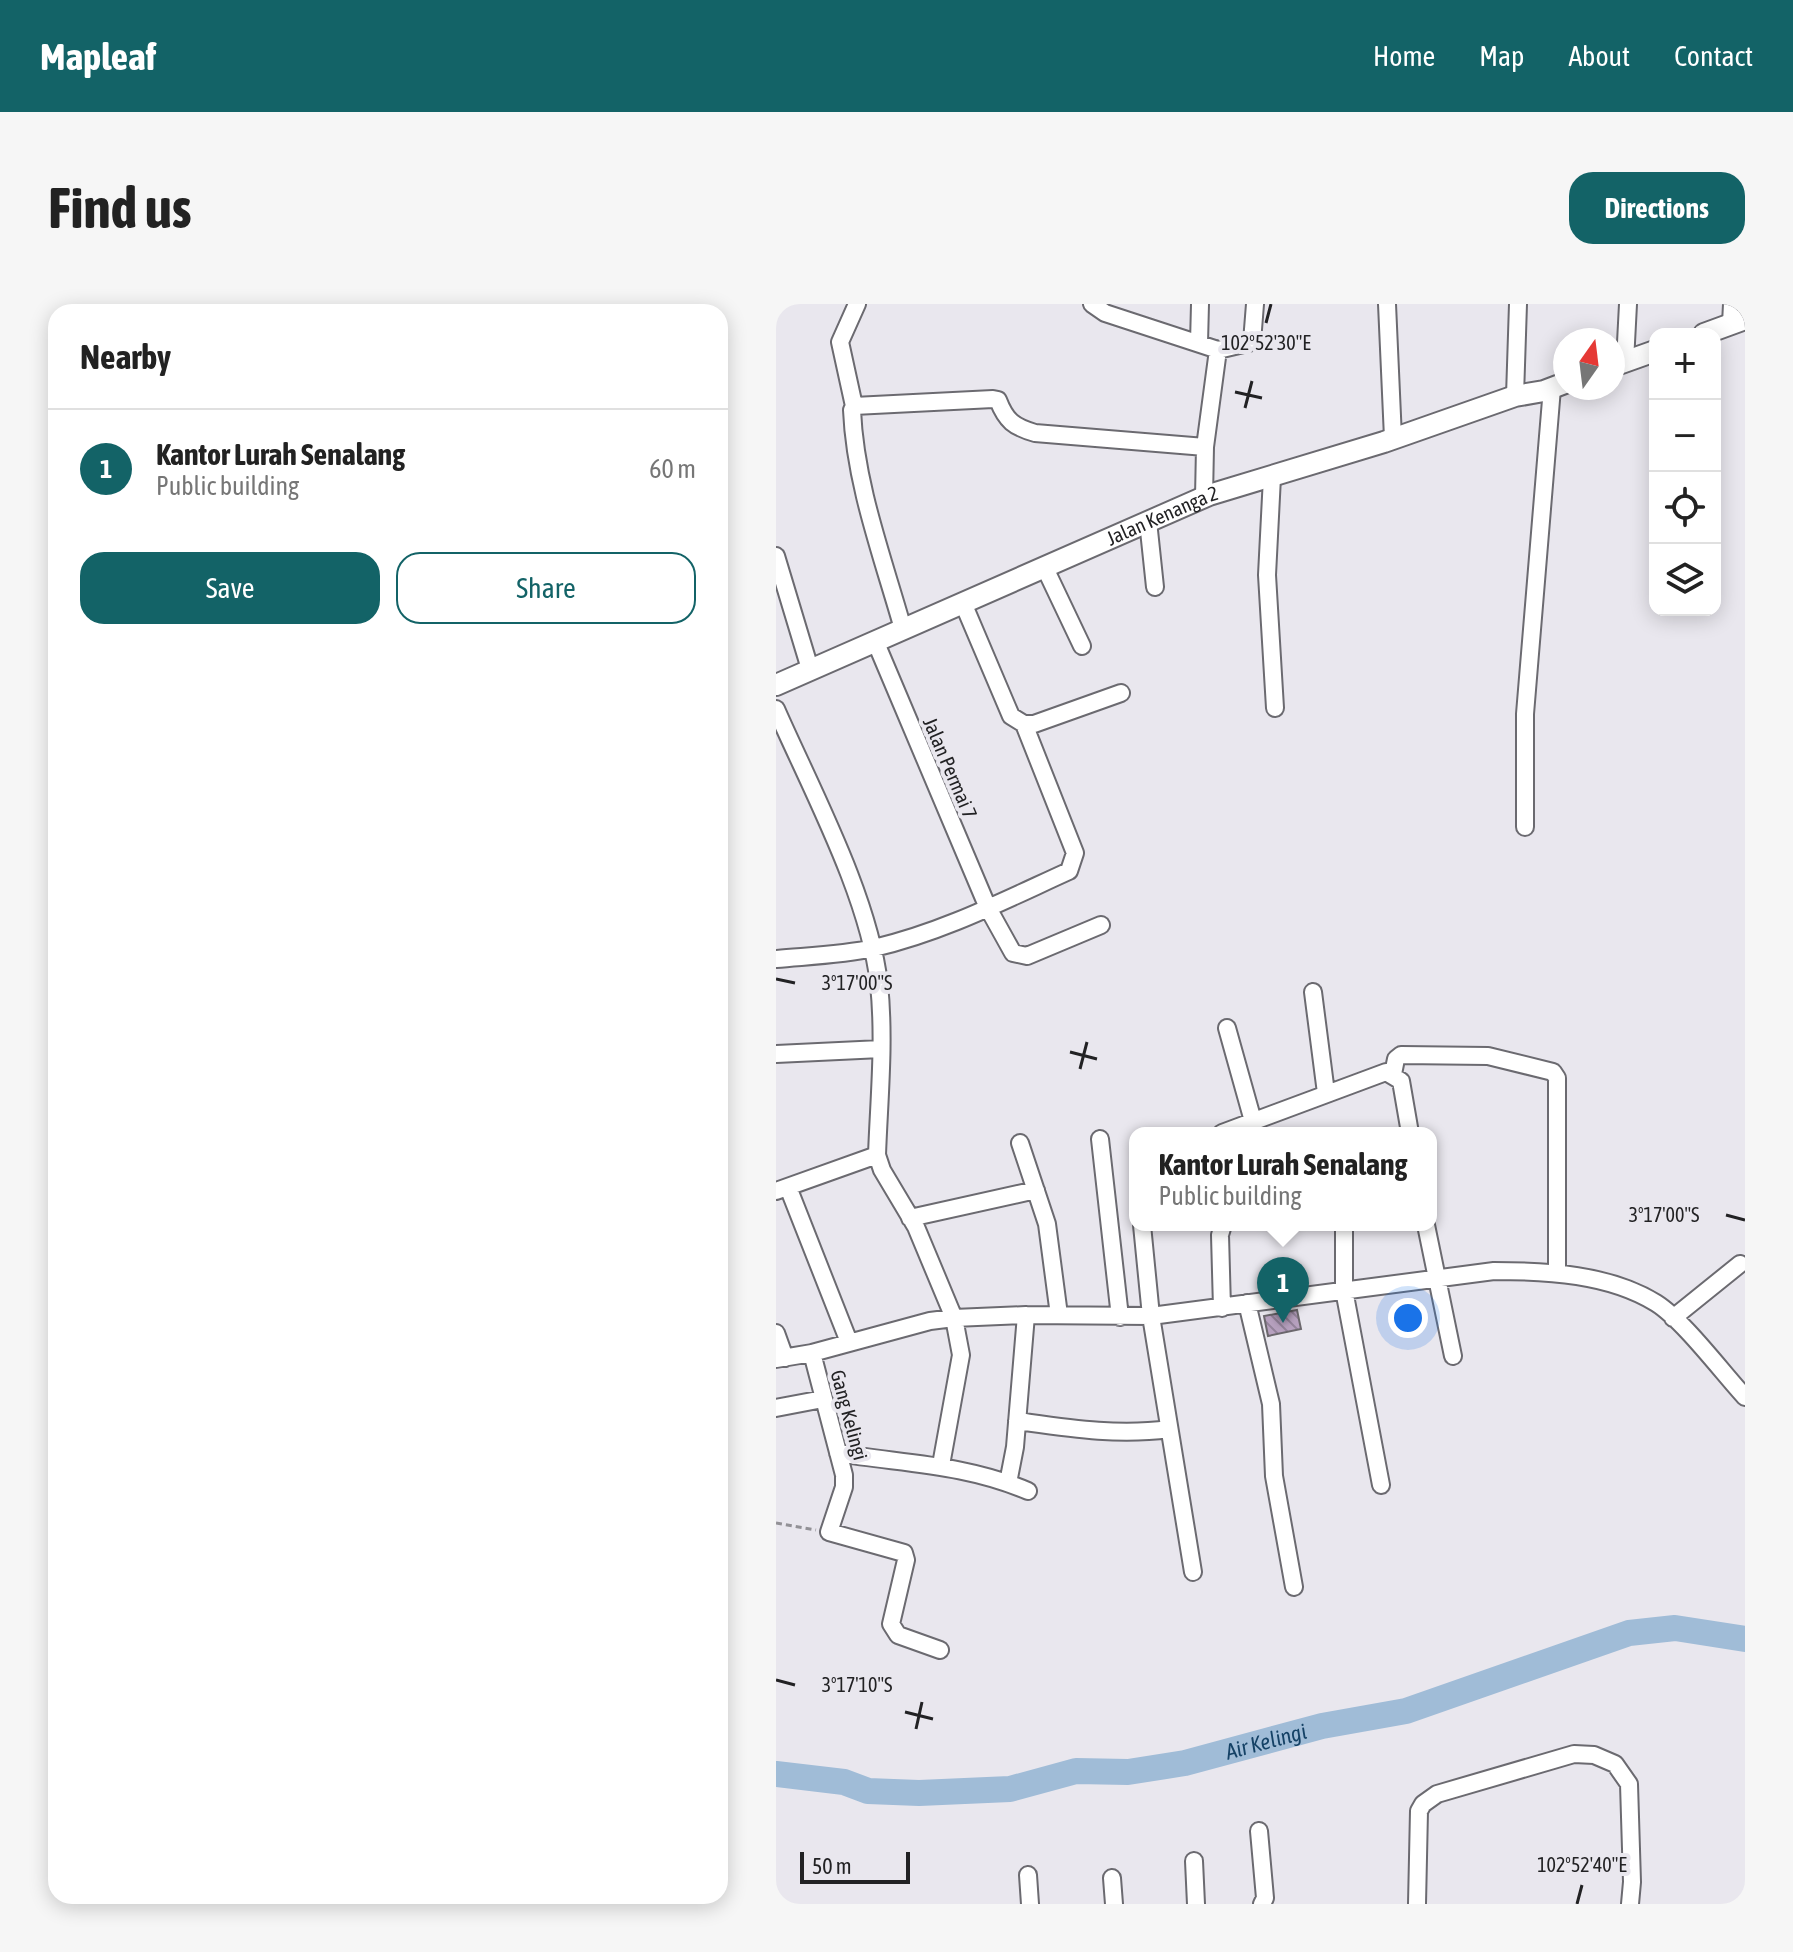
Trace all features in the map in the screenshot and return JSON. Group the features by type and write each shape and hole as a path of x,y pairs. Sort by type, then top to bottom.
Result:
{"main road":[{"path":"1715,328 1736,316"},
{"path":"1625,362 1649,353"},
{"name":"Jalan Kenanga 2","path":"776,685 1204,497 1515,396 1553,387"}],"street":[{"path":"857,304 840,342 854,406 853,432 864,490 903,629"},
{"path":"1092,304 1105,313 1218,350 1252,342 1255,304"},
{"path":"1199,343 1200,304"},
{"path":"1387,304 1393,438"},
{"path":"1515,396 1518,304"},
{"path":"1624,328 1628,304"},
{"path":"1204,497 1205,447 1218,350"},
{"path":"854,406 993,399 998,400 1007,420 1016,427 1035,433 1205,447"},
{"path":"1525,827 1525,714 1557,400"},
{"path":"1272,477 1267,575 1275,708"},
{"path":"1148,521 1155,587"},
{"path":"776,556 810,669"},
{"path":"1044,566 1082,646"},
{"path":"963,603 1011,716 1024,724 1034,724 1121,693"},
{"name":"Jalan Permai 7","path":"876,643 988,908 1013,953 1027,956 1101,925"},
{"path":"776,709 850,879 872,948 878,983 881,1049 877,1155 882,1170 910,1218 954,1318 961,1355 941,1465"},
{"path":"776,959 872,948 938,930 1069,871 1075,853 1024,724"},
{"path":"1313,992 1326,1093"},
{"path":"1227,1028 1253,1121"},
{"path":"776,1054 881,1049"},
{"path":"1393,1074 1396,1059 1401,1055 1488,1056 1553,1072 1557,1078 1557,1273"},
{"path":"1238,1127 1378,1073 1393,1074 1401,1081 1409,1127"},
{"path":"1100,1139 1120,1317"},
{"path":"1020,1143 1049,1232 1059,1315"},
{"path":"849,1342 782,1189 877,1155"},
{"path":"910,1218 1036,1190"},
{"path":"1143,1231 1151,1316 1193,1572"},
{"path":"1221,1231 1222,1308"},
{"path":"1344,1231 1344,1290 1381,1485"},
{"path":"1427,1231 1453,1356"},
{"path":"1673,1318 1740,1264"},
{"path":"776,1333 780,1358 812,1353 930,1321 954,1318 1151,1316 1494,1271 1557,1273 1606,1283 1657,1304 1745,1397"},
{"path":"1247,1303 1271,1404 1274,1476 1294,1587"},
{"path":"1008,1483 1026,1315"},
{"name":"Gang Kelingi","path":"812,1353 844,1475 844,1487 829,1532"},
{"path":"776,1408 823,1399"},
{"path":"1017,1421 1105,1432 1169,1429"},
{"path":"838,1453 941,1465 1028,1491"},
{"path":"829,1532 904,1553 906,1560 891,1624 893,1630 898,1635 940,1650"},
{"path":"1417,1904 1418,1819 1423,1804 1437,1794 1574,1754 1594,1755 1615,1764 1629,1784 1630,1904"},
{"path":"1259,1831 1265,1898 1262,1904"},
{"path":"1194,1861 1196,1904"},
{"path":"1028,1875 1030,1904"},
{"path":"1112,1878 1114,1904"}],"path":[{"path":"776,1523 829,1532"}],"building":[{"path":"1297,1310 1301,1329 1268,1336 1264,1316"}],"waterway":[{"name":"Air Kelingi","path":"776,1774 844,1782 868,1791 919,1793 1010,1789 1076,1771 1128,1772 1185,1763 1322,1726 1406,1711 1629,1633 1675,1628 1745,1639"}],"place":[{"name":"Kantor Lurah Senalang","path":"1283,1323"}]}
